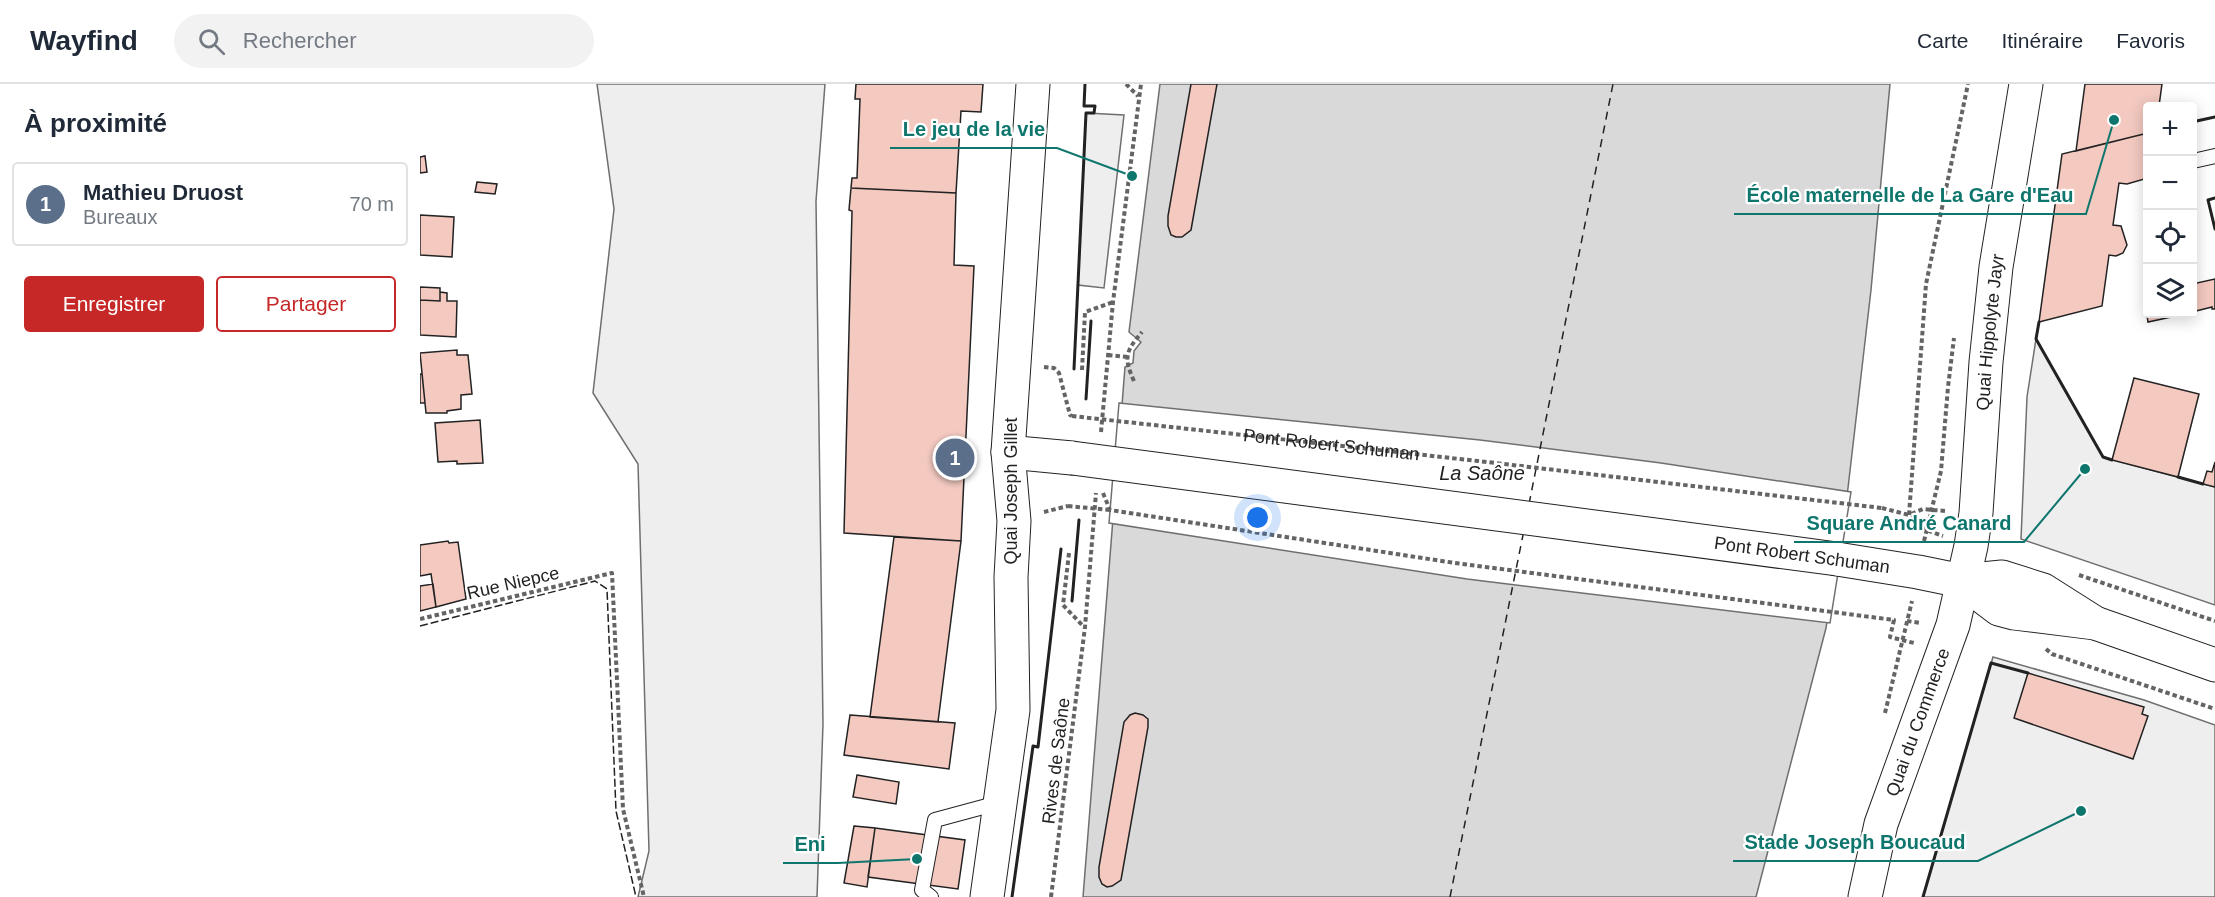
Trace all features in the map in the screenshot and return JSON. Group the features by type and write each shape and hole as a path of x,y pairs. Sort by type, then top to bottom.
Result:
{"main road":[{"name":"Quai Joseph Gillet","path":"987,897 1013,710 1011,577 1014,521 1008,452 1033,84"},
{"name":"Quai Hippolyte Jayr","path":"1962,581 1976,513 1986,362 1996,267 2026,84"},
{"name":"Pont Robert Schuman","path":"1008,452 1105,462 1837,559 1962,581 2002,577 2043,590 2095,623 2215,665"},
{"name":"Quai du Commerce","path":"1865,897 1881,824 1953,625 1962,581"}],"lane":[{"path":"2197,160 2215,156"},
{"path":"931,897 922,890 935,820 1000,802"}],"path":[{"path":"1126,84 1138,96"},
{"path":"1082,370 1085,312 1113,302 1141,84"},
{"path":"1909,516 1926,284 1968,84"},
{"path":"1134,381 1127,365 1128,349 1142,332"},
{"path":"1108,355 1128,357"},
{"name":"Pont Robert Schuman","path":"1014,364 1053,368 1059,373 1072,416 1467,459 1882,508 1909,516 1926,530"},
{"path":"1105,462 1102,490 1110,510"},
{"path":"1068,506 1110,510 1455,563 1894,620 1890,637 1903,640"},
{"path":"1909,516 1923,509 1931,510"},
{"name":"Rives de Saône","path":"1051,897 1085,627 1063,605 1069,553"},
{"name":"Rue Niepce","path":"420,619 612,573 624,809 644,897"},
{"path":"1907,621 1953,625"},
{"path":"2043,647 2052,654 2215,709"}],"shaded area":[{"path":"597,84 825,84 816,201 823,724 817,897 638,897 649,851 638,464 593,393 614,209"},
{"path":"1086,113 1124,115 1104,288 1078,285"},
{"path":"2036,339 2103,457 2215,487 2215,605 2021,539 2027,397"},
{"path":"1993,657 2144,700 2215,725 2215,897 1923,897"}],"water":[{"name":"La Saône","path":"1160,84 1890,84 1871,290 1848,488 1826,628 1756,897 1083,897 1125,367 1133,363 1134,351 1141,342 1129,332"}],"pier":[{"path":"1119,403 1480,440 1661,463 1851,492 1830,623 1467,579 1109,523"}],"building":[{"path":"856,84 983,84 981,112 961,111 956,193 851,188 852,178 857,178 860,99 855,99"},
{"path":"1191,84 1217,84 1191,230 1182,237 1176,237 1171,235 1168,216"},
{"path":"2085,84 2162,84 2160,102 2143,102 2143,134 2076,151"},
{"path":"2143,134 2143,179 2127,184 2119,183 2113,225 2121,226 2127,245 2123,253 2116,256 2109,255 2102,306 2039,322 2062,154"},
{"path":"425,156 427,172 420,173 420,157"},
{"path":"477,182 497,184 495,194 475,192"},
{"path":"851,188 956,193 954,265 974,266 961,541 844,533"},
{"path":"420,215 454,217 452,257 420,255"},
{"path":"2215,279 2215,309 2212,307 2197,311 2197,283"},
{"path":"420,287 440,288 440,301 420,300"},
{"path":"440,292 447,293 447,301 457,301 456,337 420,335 420,300 440,301"},
{"path":"2147,318 2166,318 2148,322"},
{"path":"457,350 457,355 468,355 472,394 461,395 461,409 447,411 447,413 426,413 420,353"},
{"path":"420,374 422,374 425,403 420,403"},
{"path":"2134,378 2199,394 2178,477 2112,460"},
{"path":"480,420 483,463 438,462 435,423"},
{"path":"2215,462 2215,487 2203,484 2207,471 2212,472"},
{"path":"894,537 961,541 938,722 870,717"},
{"path":"448,541 449,543 458,542 466,599 436,607 431,574 420,576 420,545"},
{"path":"433,584 436,607 420,611 420,586"},
{"path":"2028,673 2144,707 2142,714 2148,716 2133,759 2014,718"},
{"path":"1135,713 1148,719 1148,727 1121,880 1107,887 1102,884 1099,877 1099,867 1124,722"},
{"path":"850,715 955,723 949,769 844,755"},
{"path":"857,775 899,782 896,804 853,797"},
{"path":"854,826 875,828 867,887 844,883"},
{"path":"875,828 965,840 958,889 868,877"}],"ferry route":[{"path":"1529,504 1613,84"},
{"path":"1450,897 1523,535"}],"fence":[{"path":"420,626 595,581 607,589 616,811 636,897"}],"wall":[{"path":"1074,369 1086,113 1094,113 1095,106 1084,106 1085,84"},
{"path":"2197,121 2215,117"},
{"path":"2215,198 2208,200 2215,229"},
{"path":"1086,399 1091,321"},
{"path":"2039,322 2036,339 2103,457 2112,460"},
{"path":"2178,477 2203,484"},
{"path":"1072,601 1079,520"},
{"path":"1012,897 1033,746 1038,747 1061,549"},
{"path":"1923,897 1991,663 2028,673"}],"place":[{"name":"École maternelle de La Gare d'Eau","path":"2114,120"},
{"name":"Le jeu de la vie","path":"1132,176"},
{"name":"Mathieu Druost","path":"955,458"},
{"name":"Square André Canard","path":"2085,469"},
{"name":"Stade Joseph Boucaud","path":"2081,811"},
{"name":"Eni","path":"917,859"}]}
